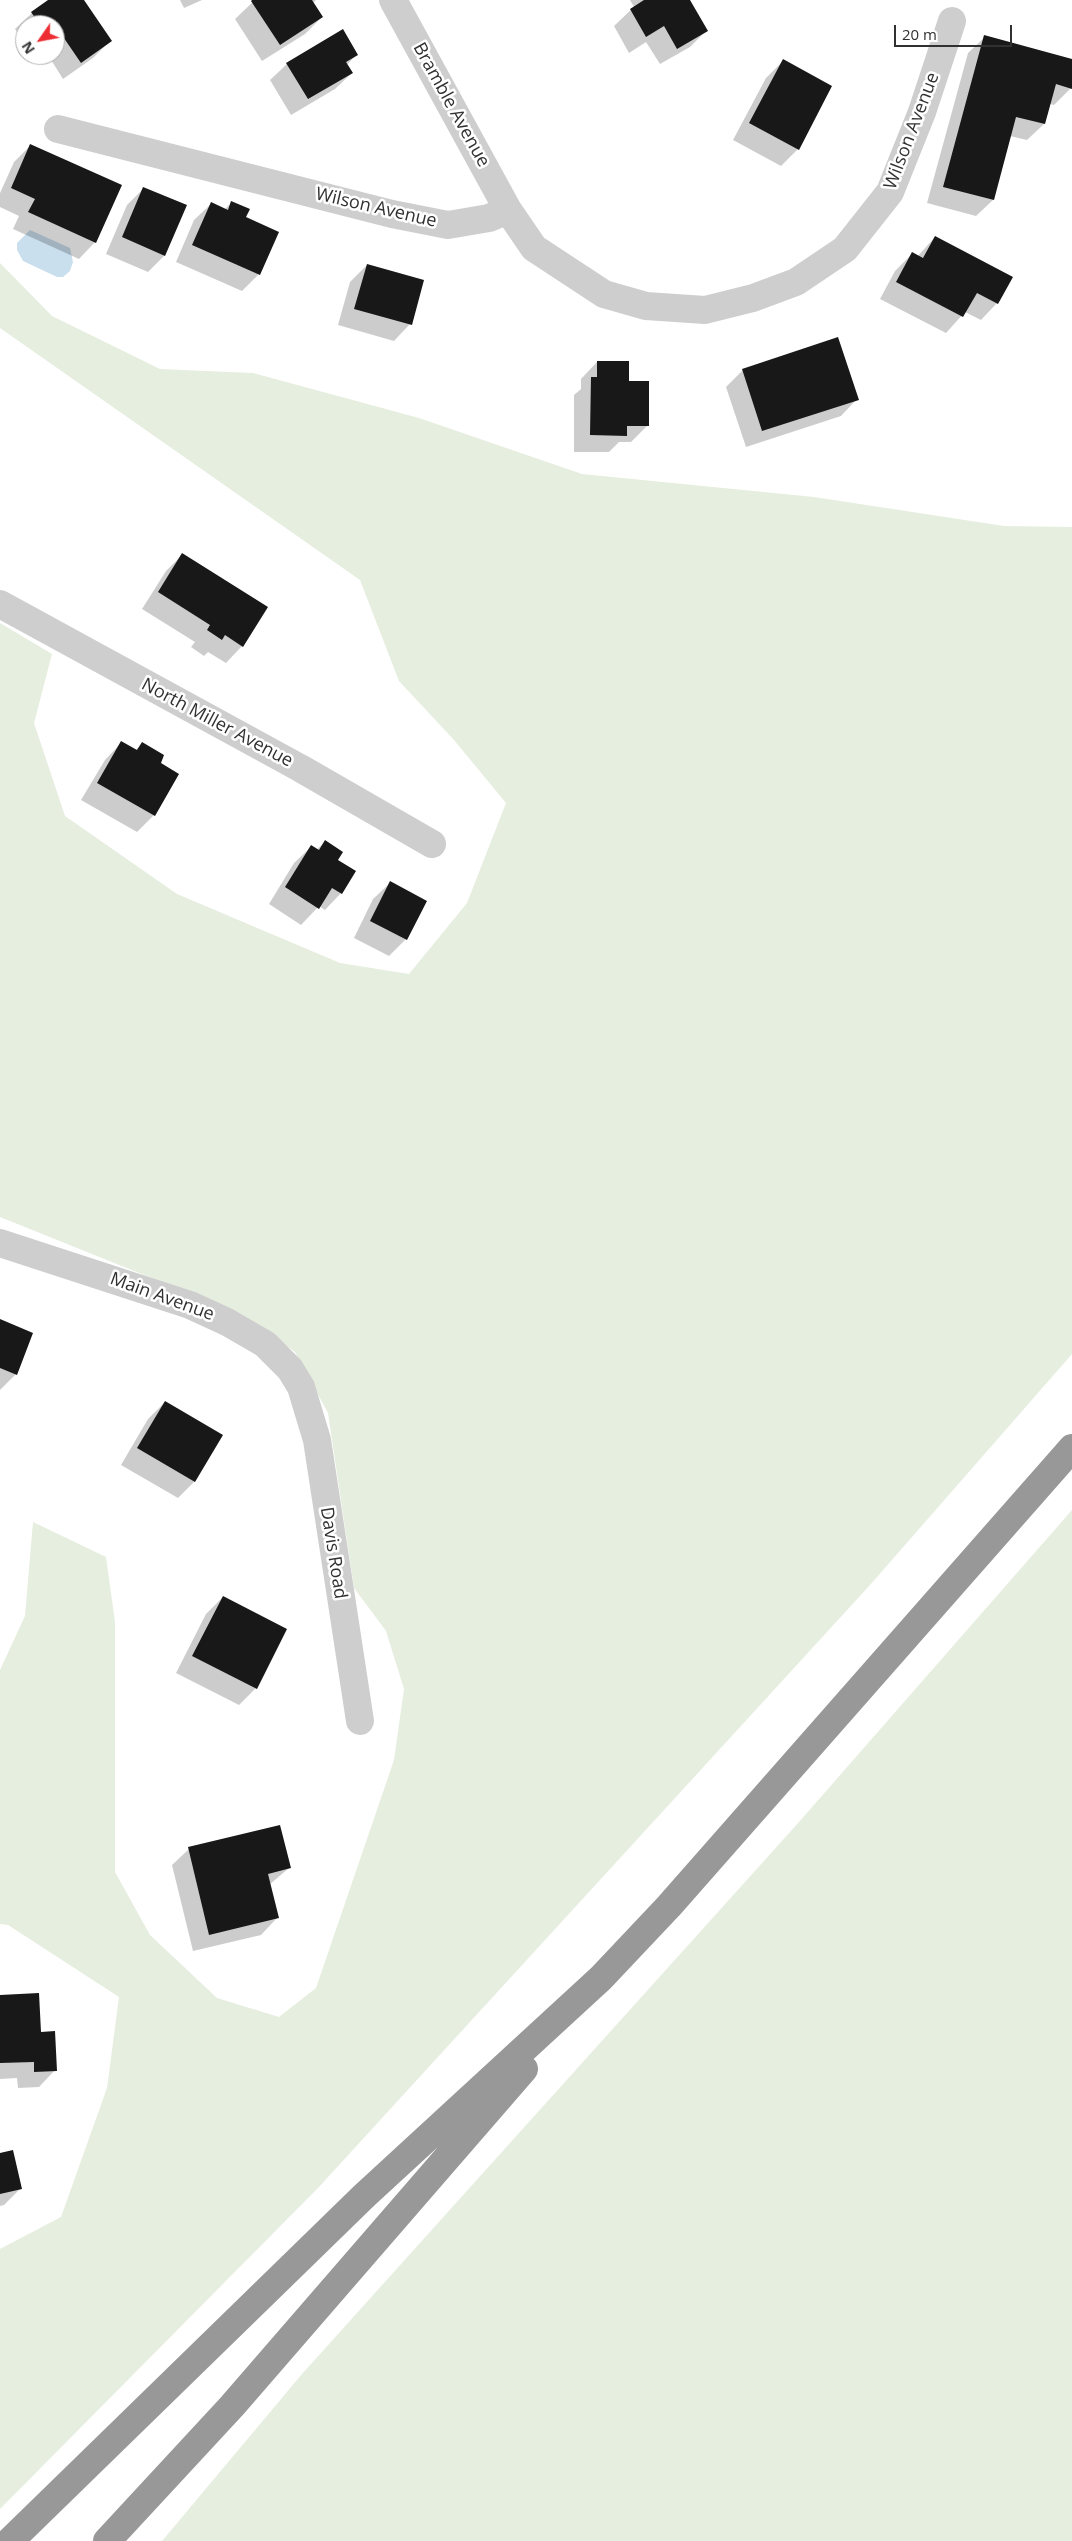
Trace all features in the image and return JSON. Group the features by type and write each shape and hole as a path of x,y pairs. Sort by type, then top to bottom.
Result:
{"highway":[{"path":"10,2541 364,2196 601,1978 676,1898 1072,1448"},
{"path":"107,2541 232,2406 570,2017 601,1978"}],"street":[{"name":"Bramble Avenue","path":"393,0 508,210"},
{"name":"Wilson Avenue","path":"58,129 392,214 448,225 489,218 508,210 534,248 604,294 646,306 705,310 753,298 796,282 845,249 890,192 925,103 952,21"},
{"name":"North Miller Avenue","path":"0,604 300,768 432,844"},
{"name":"Main Avenue","path":"0,1243 158,1293 228,1322 265,1344 290,1369 301,1387"},
{"name":"Davis Road","path":"301,1387 317,1440 360,1720"}],"green space":[{"path":"0,263 52,316 160,369 253,373 419,418 582,474 814,497 1004,526 1072,527 1072,1354 870,1585 318,2188 0,2509 0,2249 61,2217 107,2088 119,1997 8,1925 0,1924 0,1670 25,1616 33,1522 106,1557 115,1622 115,1872 150,1935 217,1998 279,2017 316,1988 394,1760 404,1689 386,1631 354,1588 328,1413 295,1352 241,1314 0,1217 0,623 52,654 34,723 65,816 177,894 340,963 409,974 467,903 506,803 454,740 399,681 360,580 0,328"},
{"path":"1072,1510 1072,2541 162,2541 302,2374 799,1822"}],"water":[{"path":"30,230 70,248 73,262 70,271 63,277 57,277 23,261 17,250 17,243"}],"building":[{"path":"48,0 84,0 112,41 81,63 65,40 65,15 33,15 31,12"},
{"path":"252,0 312,0 323,17 280,45"},
{"path":"644,0 690,0 708,31 677,49 664,26 646,37 630,9"},
{"path":"343,29 358,55 346,62 353,73 308,99 286,63"},
{"path":"984,35 1072,59 1072,89 1056,84 1045,124 1016,117 994,200 943,187"},
{"path":"783,59 832,86 799,150 749,123"},
{"path":"30,144 122,185 96,243 28,212 35,199 11,188"},
{"path":"143,187 187,205 165,256 122,237"},
{"path":"231,201 250,209 246,217 279,232 260,275 192,245 211,202 228,210"},
{"path":"935,236 1013,277 998,304 977,293 963,317 896,282 912,252 923,258"},
{"path":"367,264 424,280 412,325 354,309"},
{"path":"838,337 859,400 762,431 742,369"},
{"path":"597,361 629,361 629,381 649,381 649,426 627,426 627,436 590,435 591,377 597,377"},
{"path":"182,553 268,607 243,647 225,635 222,640 207,630 210,625 158,592"},
{"path":"121,741 137,750 142,742 164,755 161,763 179,774 155,816 97,783"},
{"path":"325,840 343,852 338,860 356,871 342,894 332,888 319,909 285,887 311,845 319,850"},
{"path":"390,881 427,901 407,940 370,921"},
{"path":"0,1319 33,1333 17,1375 0,1368"},
{"path":"165,1401 223,1435 195,1482 137,1448"},
{"path":"223,1596 287,1629 257,1689 192,1656"},
{"path":"280,1825 291,1868 268,1874 279,1918 209,1935 188,1847"},
{"path":"39,1993 41,2032 55,2031 57,2071 34,2072 34,2062 0,2063 0,1995"},
{"path":"13,2150 22,2189 0,2194 0,2153"}]}
